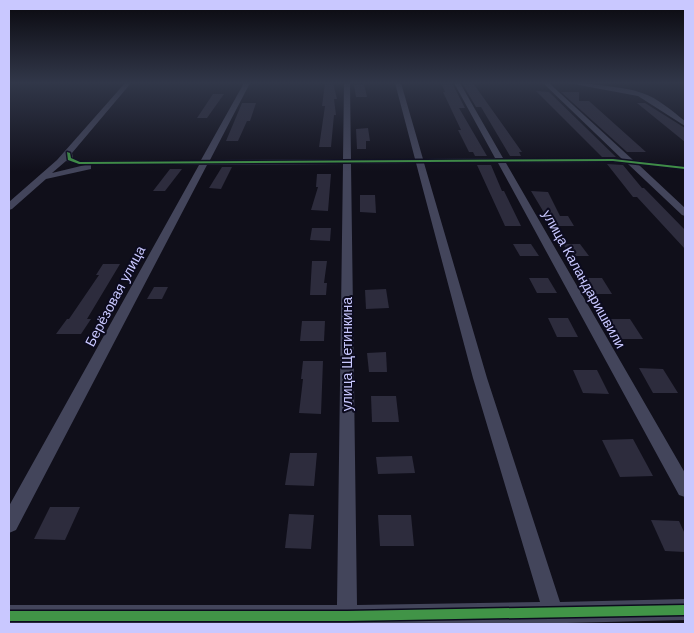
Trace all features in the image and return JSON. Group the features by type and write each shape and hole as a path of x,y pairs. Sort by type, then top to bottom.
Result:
{"street":[{"path":"9,207 68,153 103,113"},
{"name":"Берёзовая улица","path":"9,524 231,113"},
{"name":"улица Щетинкина","path":"346,113 347,620"},
{"path":"406,113 480,378 556,618"},
{"name":"улица Каландаришвили","path":"474,113 685,489"},
{"path":"579,113 685,213"},
{"path":"669,113 685,124"},
{"path":"68,153 68,159 79,163 613,160 685,168"},
{"path":"41,179 65,171 108,163"},
{"path":"9,616 347,620 556,618 685,610"}],"building":[{"path":"201,113 211,113 207,118 197,118"},
{"path":"238,113 253,113 238,141 226,141"},
{"path":"324,113 336,113 331,147 319,147"},
{"path":"453,113 462,113 487,156 475,156 473,152 469,152 458,130 461,130"},
{"path":"484,113 494,113 522,152 519,152 521,156 510,156"},
{"path":"558,113 570,113 616,157 602,157"},
{"path":"584,113 602,113 646,152 627,152"},
{"path":"649,113 660,113 685,128 685,142"},
{"path":"368,128 370,141 366,141 366,149 357,149 356,129"},
{"path":"607,164 623,165 642,188 685,230 685,249 637,197 633,197"},
{"path":"477,165 491,165 502,191 504,191 521,226 505,226"},
{"path":"222,167 232,167 221,189 209,188"},
{"path":"170,169 182,169 165,191 153,191"},
{"path":"317,174 331,174 328,211 311,210 318,187 316,187"},
{"path":"531,191 548,192 560,216 568,216 574,226 552,226"},
{"path":"360,195 375,195 376,213 360,212"},
{"path":"312,228 331,228 330,241 310,240"},
{"path":"513,244 531,244 539,256 520,256"},
{"path":"563,244 580,244 589,256 571,256"},
{"path":"312,261 327,261 324,283 327,283 326,295 310,295"},
{"path":"103,264 120,264 87,319 91,319 81,334 56,334 67,319 69,319 99,275 96,275"},
{"path":"529,278 548,278 557,293 537,293"},
{"path":"583,278 602,278 612,294 593,294"},
{"path":"154,287 168,287 162,299 147,299"},
{"path":"386,289 389,308 366,309 365,290"},
{"path":"548,318 568,318 578,337 557,337"},
{"path":"609,319 630,319 643,339 621,339"},
{"path":"302,321 325,321 324,341 300,341"},
{"path":"386,352 387,372 369,372 367,353"},
{"path":"303,361 323,361 321,414 299,413"},
{"path":"639,368 663,369 678,393 653,393"},
{"path":"573,370 597,370 609,394 583,393"},
{"path":"371,396 396,396 399,422 372,422"},
{"path":"633,439 653,476 620,477 602,440"},
{"path":"290,453 317,453 314,486 285,485"},
{"path":"412,456 415,473 378,474 376,457"},
{"path":"50,507 80,507 65,540 34,539"},
{"path":"289,514 314,515 311,549 285,548"},
{"path":"378,515 411,515 414,546 380,546"},
{"path":"651,520 679,521 685,534 685,552 665,551"}],"cycle path":[{"path":"68,153 69,159 79,163 613,160 685,168"},
{"path":"9,616 347,616 685,610"}]}
